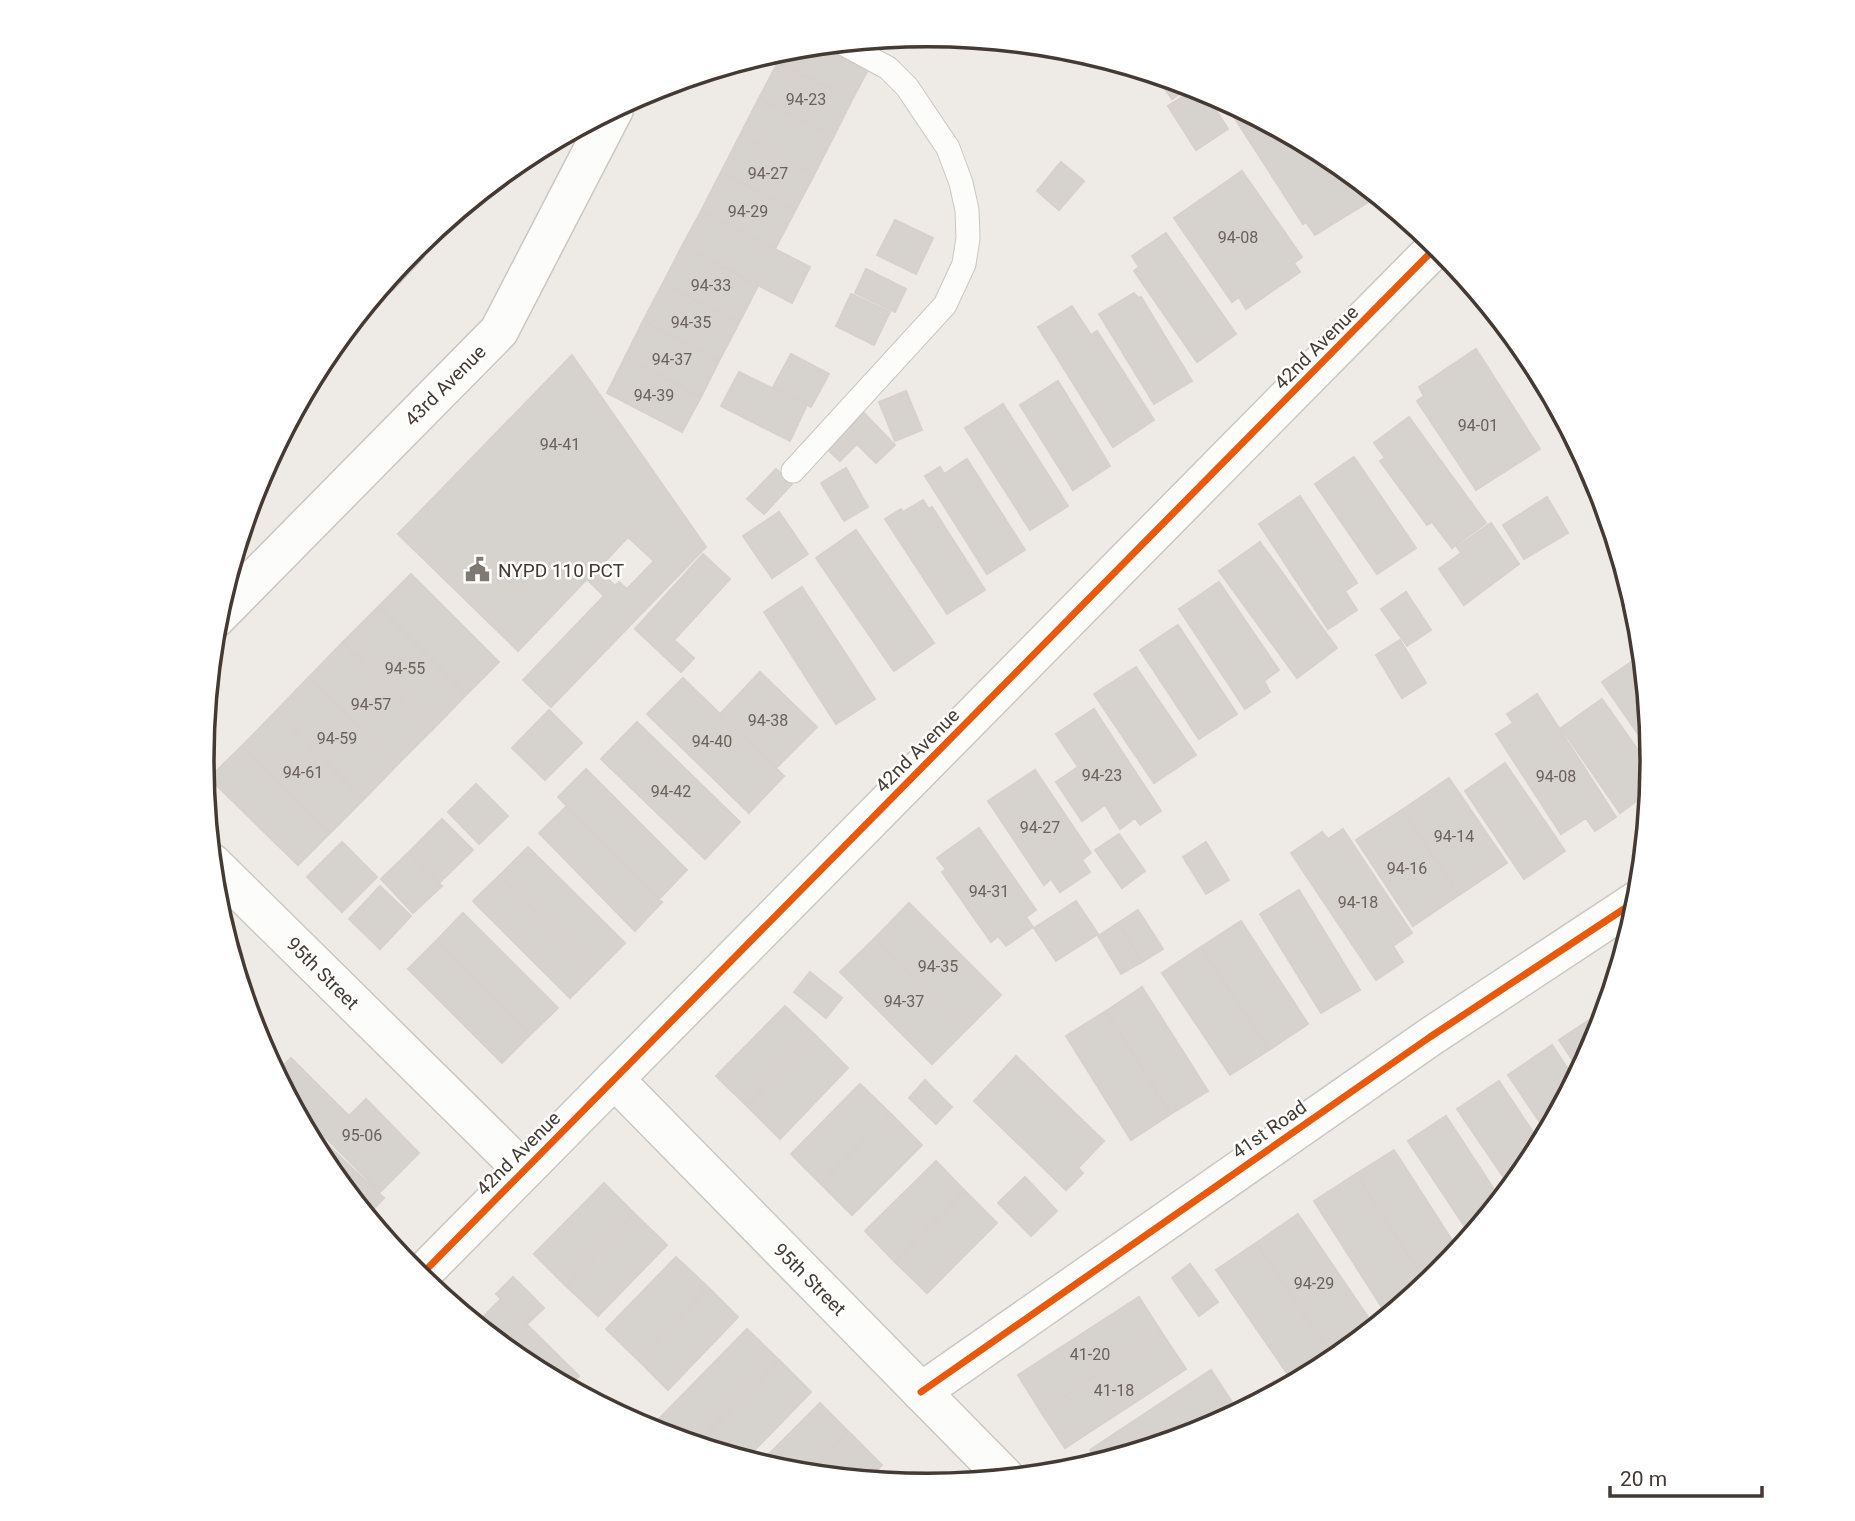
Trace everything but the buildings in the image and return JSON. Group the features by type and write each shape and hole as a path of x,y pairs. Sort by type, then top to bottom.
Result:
{"street":[{"name":"43rd Avenue","path":"233,601 499,331 606,124"},
{"name":"42nd Avenue","path":"427,1269 1429,254"},
{"name":"95th Street","path":"224,874 523,1170"},
{"name":"41st Road","path":"921,1392 1430,1037 1625,908"},
{"name":"95th Street","path":"614,1079 998,1470"}],"lane":[{"path":"793,471 945,305 964,264 968,238 967,210 961,183 948,148 907,87 888,68 857,51"}],"cycle path":[{"path":"427,1269 1429,254"},
{"path":"921,1392 1430,1037 1625,908"}],"place":[{"name":"NYPD 110 PCT","path":"478,570"}]}
